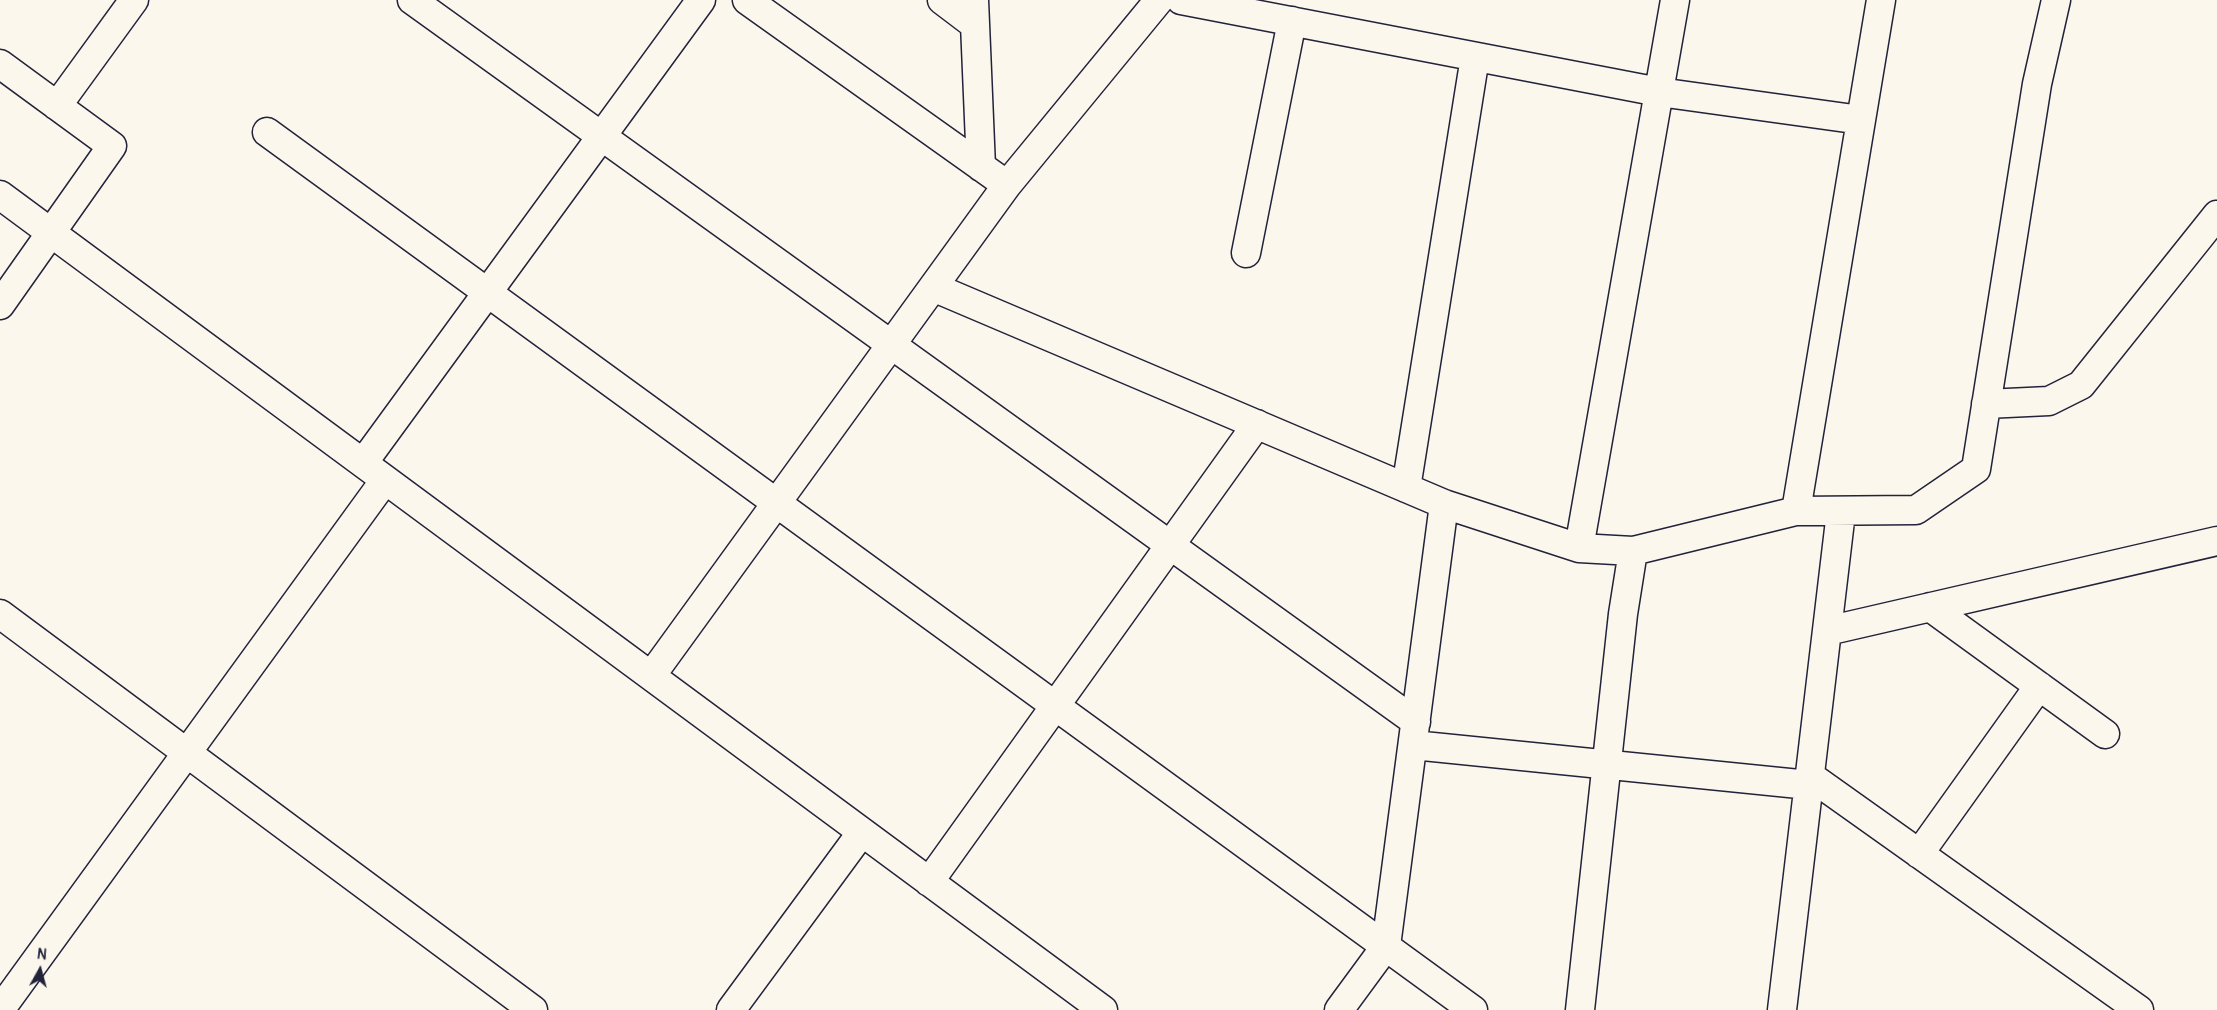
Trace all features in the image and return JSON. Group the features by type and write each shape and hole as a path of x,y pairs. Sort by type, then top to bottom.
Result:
{"street":[{"path":"57,106 134,0"},
{"path":"412,0 1170,546 1414,734 1607,765 1809,781 1919,854 2139,1010"},
{"path":"363,463 701,0"},
{"path":"747,0 1007,185"},
{"path":"942,0 975,12 982,167"},
{"path":"650,676 1007,185 1159,0"},
{"path":"1181,0 1659,92 1861,120"},
{"path":"1579,548 1675,0"},
{"path":"1796,512 1881,0"},
{"path":"933,287 1444,504 1579,548 1633,551 1796,512 1916,510 1976,469 2037,84 2056,0"},
{"path":"1246,253 1292,22"},
{"path":"1406,488 1475,57"},
{"path":"0,64 112,146 0,305"},
{"path":"267,132 1473,1010"},
{"path":"0,195 1103,1010"},
{"path":"1986,404 2049,401 2081,385 2217,215"},
{"path":"929,882 1257,424"},
{"path":"0,1010 385,480"},
{"path":"1340,1010 1386,946 1444,504"},
{"path":"1788,1006 1809,781 1841,512"},
{"path":"1827,631 2217,541"},
{"path":"1580,1010 1623,614 1633,551"},
{"path":"1930,607 2105,734"},
{"path":"0,614 528,1009"},
{"path":"1919,854 2039,686"},
{"path":"730,1010 862,832"}]}
